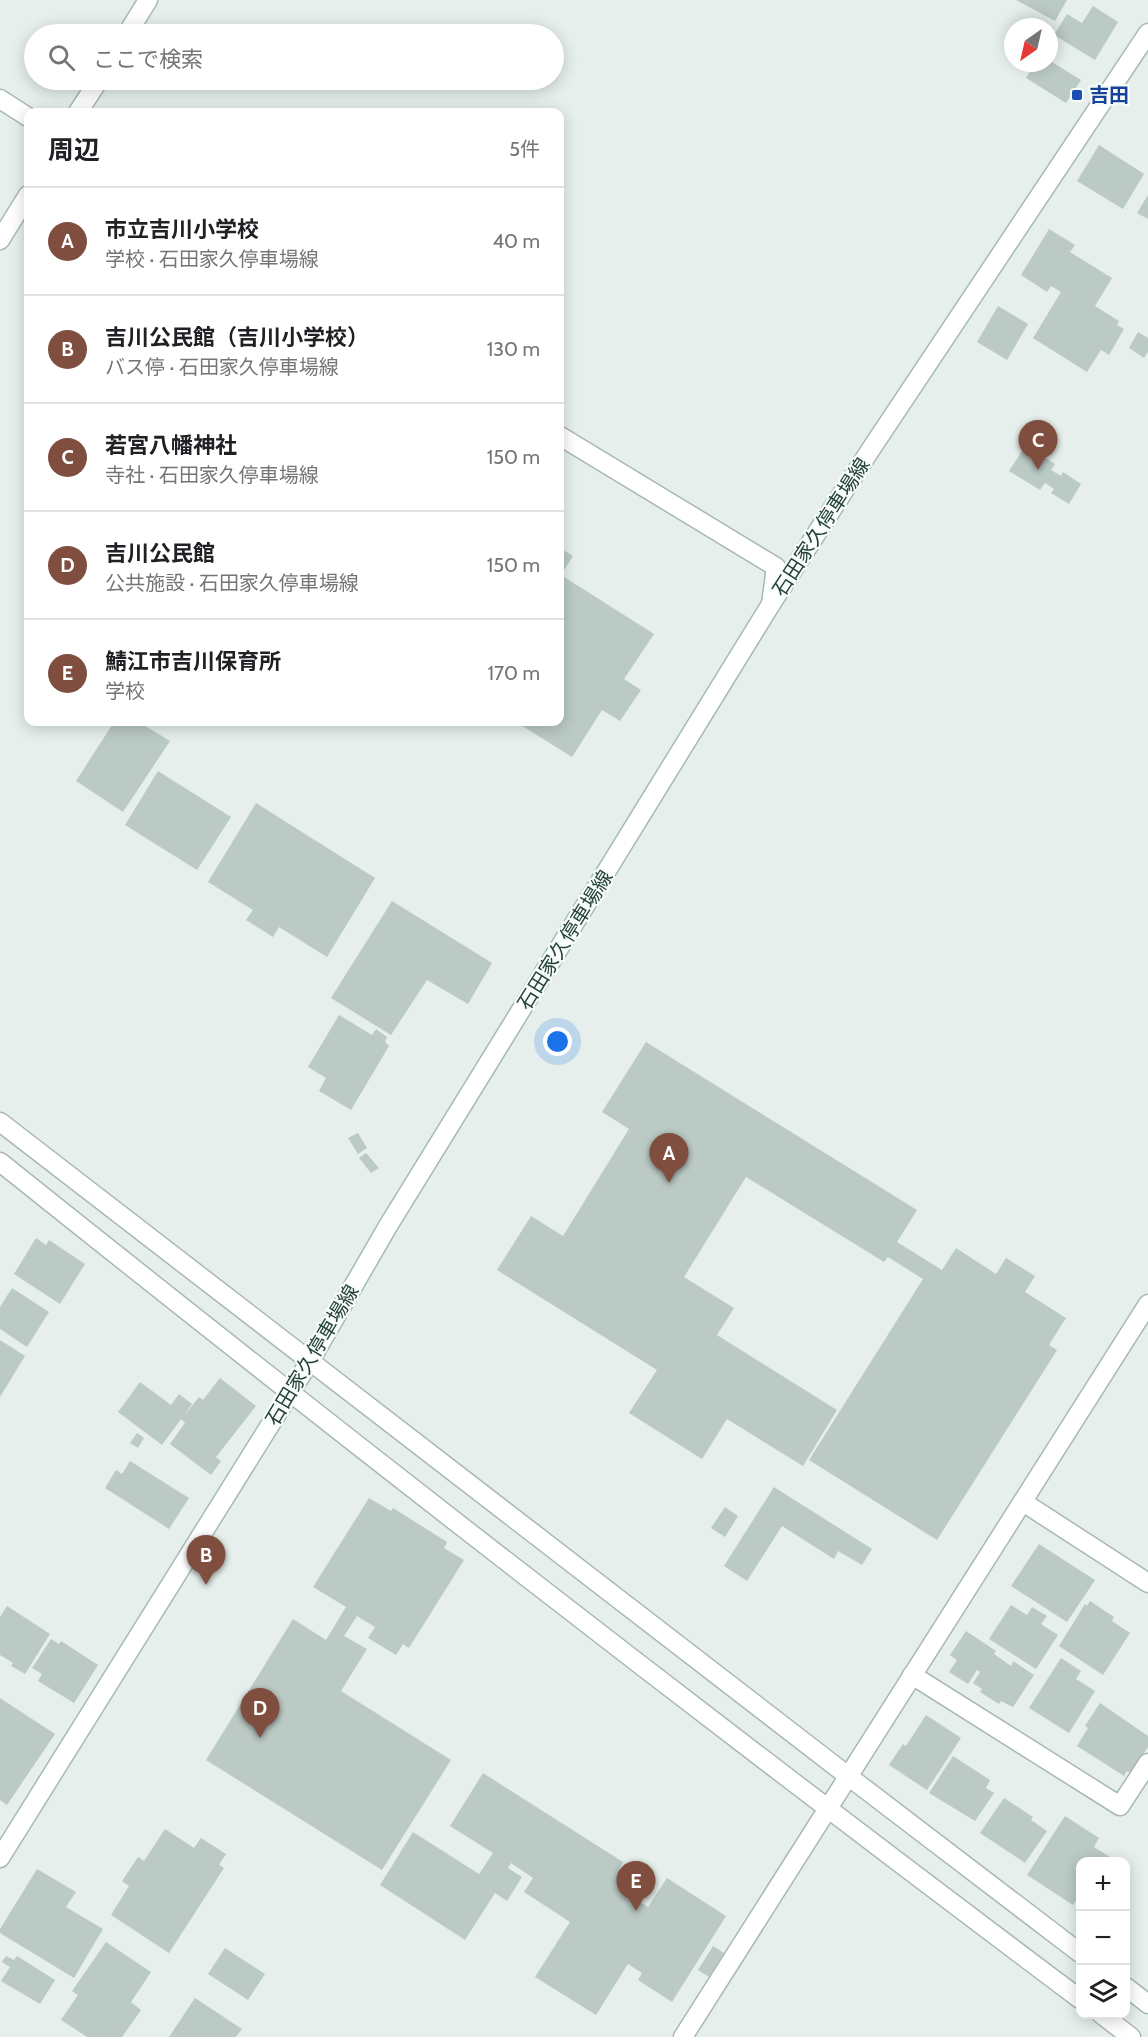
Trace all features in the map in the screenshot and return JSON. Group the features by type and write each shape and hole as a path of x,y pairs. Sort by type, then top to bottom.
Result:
{"street":[{"path":"133,24 148,0"},
{"name":"石田家久停車場線","path":"0,1858 310,1361 388,1226 771,604 1148,33"},
{"path":"81,108 92,90"},
{"path":"0,99 24,114"},
{"path":"0,240 24,201"},
{"path":"564,438 776,567 771,604"},
{"path":"0,1122 1076,1950"},
{"path":"0,1162 289,1393 827,1809 1076,1996"},
{"path":"683,2037 1148,1304"},
{"path":"1023,1502 1148,1582"},
{"path":"912,1675 1120,1806 1148,1763"},
{"path":"1130,1991 1148,2004"},
{"path":"1108,2019 1131,2037"}],"building":[{"path":"1016,0 1067,0 1057,18 1049,18"},
{"path":"1093,6 1118,22 1095,60 1058,37 1058,29 1067,14 1082,23"},
{"path":"1058,66 1081,80 1066,103 1026,78 1030,72 1058,72"},
{"path":"1099,145 1144,174 1123,209 1077,181"},
{"path":"1148,195 1148,219 1137,213"},
{"path":"1049,229 1075,245 1070,252 1112,278 1095,306 1119,321 1117,325 1124,329 1109,355 1101,350 1087,372 1033,338 1061,292 1051,286 1047,292 1021,275"},
{"path":"998,306 1028,324 1007,360 977,342"},
{"path":"1138,332 1148,338 1148,352 1144,358 1129,348"},
{"path":"1026,445 1055,464 1051,470 1061,476 1063,472 1081,484 1069,504 1051,493 1054,489 1045,483 1040,490 1009,471"},
{"path":"564,550 573,556 564,570"},
{"path":"564,577 654,634 624,679 641,690 620,721 602,710 572,757 522,726 564,726"},
{"path":"111,726 146,726 170,741 123,812 76,781"},
{"path":"158,771 231,817 197,870 125,825"},
{"path":"256,803 375,878 327,957 279,927 273,937 246,920 253,910 208,882"},
{"path":"392,901 492,963 468,1004 427,980 391,1035 331,998"},
{"path":"339,1015 372,1035 376,1029 387,1037 385,1042 389,1046 351,1110 319,1091 326,1078 308,1067"},
{"path":"646,1042 917,1210 897,1242 942,1270 956,1248 996,1274 1006,1258 1035,1276 1025,1292 1066,1318 1049,1345 1057,1350 937,1540 809,1460 923,1279 888,1257 884,1262 746,1177 684,1277 734,1308 717,1335 837,1410 803,1466 727,1419 702,1459 629,1413 657,1370 497,1270 531,1216 563,1236 629,1129 602,1112"},
{"path":"358,1133 367,1148 358,1154 348,1138"},
{"path":"366,1153 379,1168 371,1173 359,1158"},
{"path":"36,1238 46,1245 49,1240 85,1264 60,1304 14,1274"},
{"path":"12,1288 49,1312 27,1347 0,1329 0,1307"},
{"path":"0,1340 25,1356 0,1397"},
{"path":"220,1378 256,1406 216,1457 221,1461 211,1475 170,1444 185,1423 181,1419 162,1445 118,1412 140,1382 171,1405 179,1394 192,1404 184,1416 199,1397 203,1400"},
{"path":"137,1433 144,1438 138,1448 130,1443"},
{"path":"130,1461 189,1498 169,1529 105,1488 116,1470 122,1474"},
{"path":"774,1487 872,1549 862,1565 838,1551 834,1559 782,1526 747,1581 724,1566"},
{"path":"369,1498 391,1511 393,1508 447,1542 444,1548 464,1560 409,1648 403,1644 396,1655 368,1638 375,1627 357,1616 344,1636 367,1649 341,1691 451,1760 382,1870 206,1760 293,1619 326,1640 346,1607 313,1587"},
{"path":"725,1507 738,1516 725,1537 711,1528"},
{"path":"1039,1544 1095,1580 1067,1622 1011,1586"},
{"path":"1090,1601 1114,1617 1112,1621 1130,1633 1103,1675 1059,1646 1085,1604 1087,1606"},
{"path":"1011,1605 1027,1615 1032,1607 1047,1616 1041,1624 1058,1635 1036,1669 989,1639"},
{"path":"7,1606 50,1634 25,1674 11,1666 13,1663 0,1655 0,1617"},
{"path":"966,1631 996,1651 994,1654 1011,1666 1013,1661 1034,1675 1013,1707 1001,1701 999,1704 980,1692 982,1689 973,1683 980,1672 977,1670 968,1684 949,1672 957,1660 950,1655"},
{"path":"51,1639 59,1644 61,1641 98,1665 74,1703 38,1681 42,1674 32,1668"},
{"path":"1061,1658 1081,1671 1076,1679 1095,1691 1069,1733 1029,1708"},
{"path":"0,1698 55,1734 7,1805 0,1800"},
{"path":"1100,1703 1148,1736 1148,1747 1131,1773 1127,1771 1124,1776 1077,1746 1088,1728 1085,1726"},
{"path":"926,1715 961,1738 927,1790 889,1765 903,1744 906,1746"},
{"path":"953,1756 990,1780 986,1788 994,1793 975,1821 929,1793"},
{"path":"483,1773 623,1862 619,1869 648,1888 640,1902 648,1907 667,1878 726,1916 672,2002 638,1980 642,1973 628,1964 596,2015 535,1977 570,1922 524,1892 533,1878 511,1863 508,1868 522,1877 507,1901 495,1893 465,1940 380,1885 413,1832 479,1874 493,1853 450,1826"},
{"path":"1004,1798 1033,1817 1031,1820 1047,1831 1025,1863 980,1833"},
{"path":"1065,1816 1099,1838 1094,1847 1110,1857 1076,1857 1076,1900 1073,1905 1027,1875"},
{"path":"165,1829 194,1848 201,1838 226,1854 219,1865 224,1868 169,1953 111,1915 129,1886 122,1881 138,1857 144,1861"},
{"path":"37,1869 76,1892 66,1907 103,1929 74,1978 0,1933 0,1929"},
{"path":"106,1942 151,1972 131,2002 141,2010 122,2037 87,2037 61,2020 78,1995 72,1991"},
{"path":"713,1946 724,1953 709,1977 698,1970"},
{"path":"225,1948 265,1974 248,2000 208,1974"},
{"path":"6,1956 14,1960 17,1956 55,1980 40,2004 1,1981 10,1967 2,1962"},
{"path":"195,1998 242,2029 236,2037 169,2037"}],"place":[{"name":"吉田","path":"1077,95"},
{"name":"若宮八幡神社","path":"1038,470"},
{"name":"市立吉川小学校","path":"669,1183"},
{"name":"吉川公民館（吉川小学校）","path":"206,1585"},
{"name":"吉川公民館","path":"260,1738"},
{"name":"鯖江市吉川保育所","path":"636,1911"}]}
